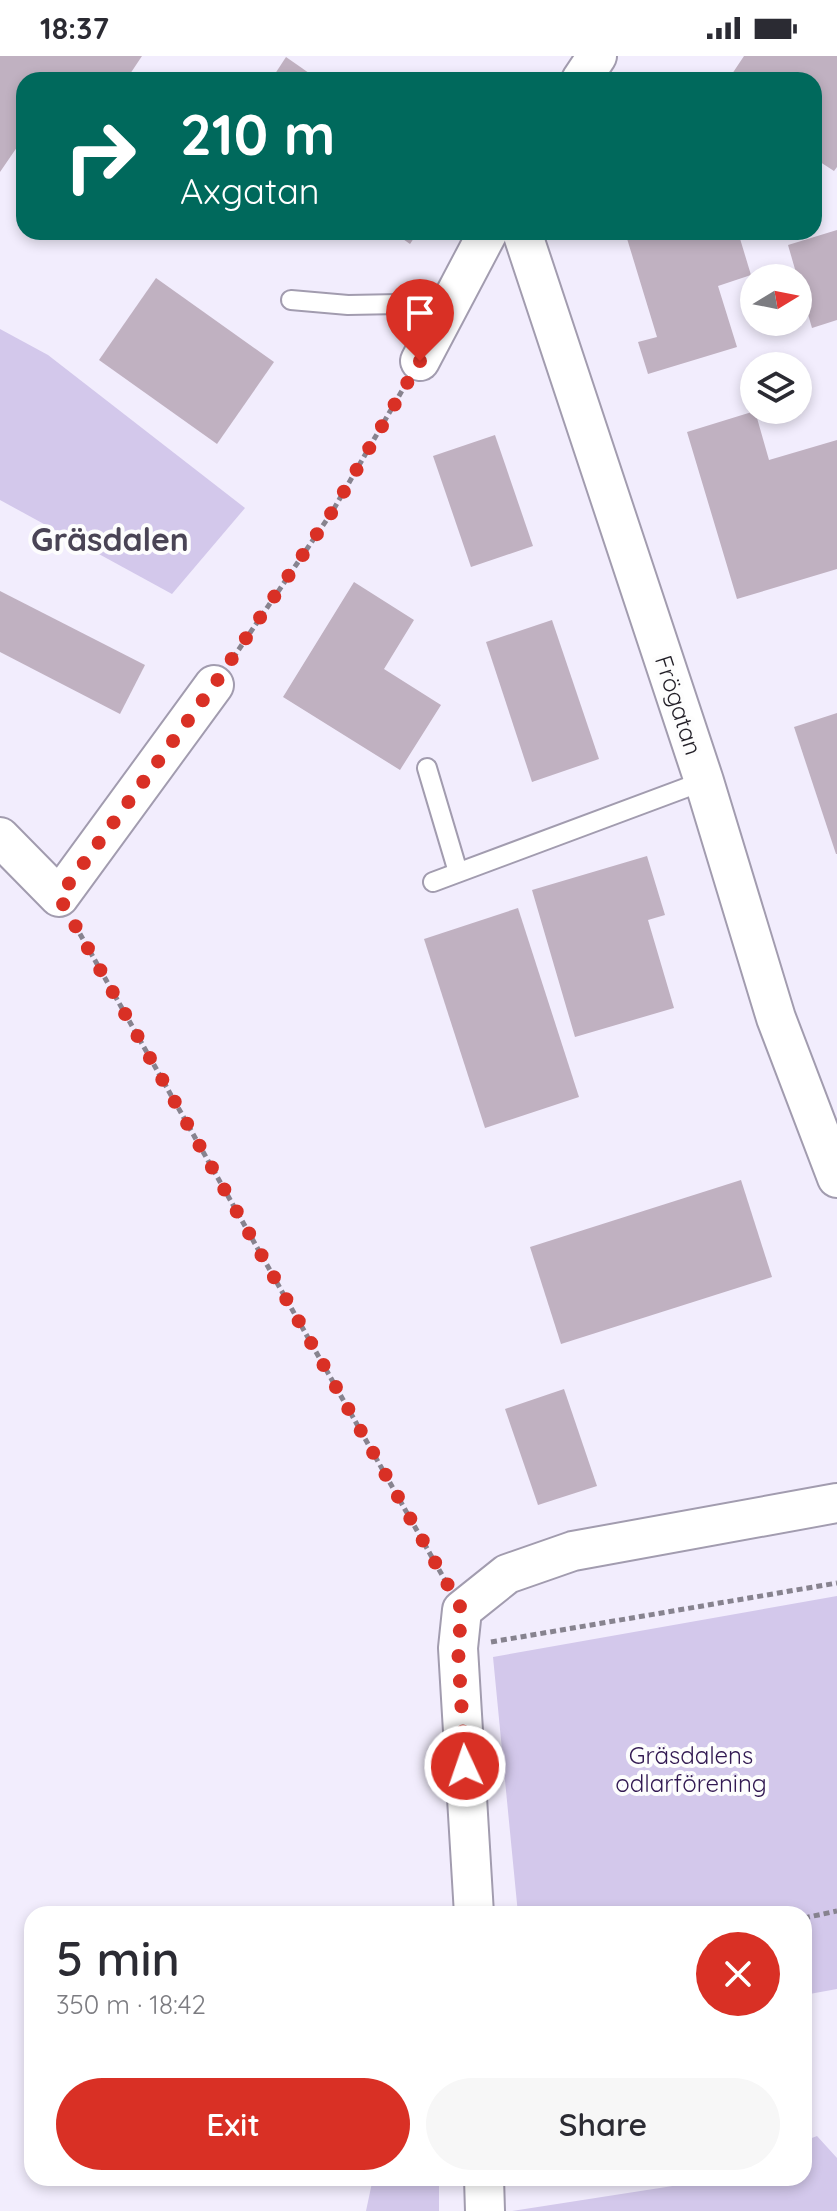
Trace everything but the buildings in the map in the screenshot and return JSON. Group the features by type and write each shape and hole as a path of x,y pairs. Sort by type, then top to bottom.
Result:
{"street":[{"path":"420,361 484,240"},
{"name":"Frögatan","path":"525,240 704,781 776,1018 837,1178"},
{"path":"0,837 59,897 214,685"},
{"path":"474,1906 458,1648 462,1610 507,1574 573,1551 837,1503"},
{"path":"484,2186 485,2211"}],"lane":[{"path":"291,300 348,305 451,303"},
{"path":"427,768 458,872"},
{"path":"433,882 704,781"}],"path":[{"path":"214,685 332,512 420,361"},
{"path":"59,897 462,1610"},
{"path":"458,1648 837,1583"},
{"path":"812,1916 837,1911"}],"green space":[{"path":"0,329 48,355 245,508 172,594 0,500"},
{"name":"Gräsdalens odlarförening","path":"837,1596 837,1989 812,1994 812,1906 517,1906 493,1657"},
{"path":"817,2136 837,2158 837,2211 512,2211 673,2186 812,2186 812,2138"},
{"path":"371,2186 439,2186 439,2211 366,2211"}],"district":[{"name":"Gräsdalen","path":"110,539"}],"route":[{"path":"420,361 332,512 214,685 59,897 462,1610 458,1648 465,1766"}]}
